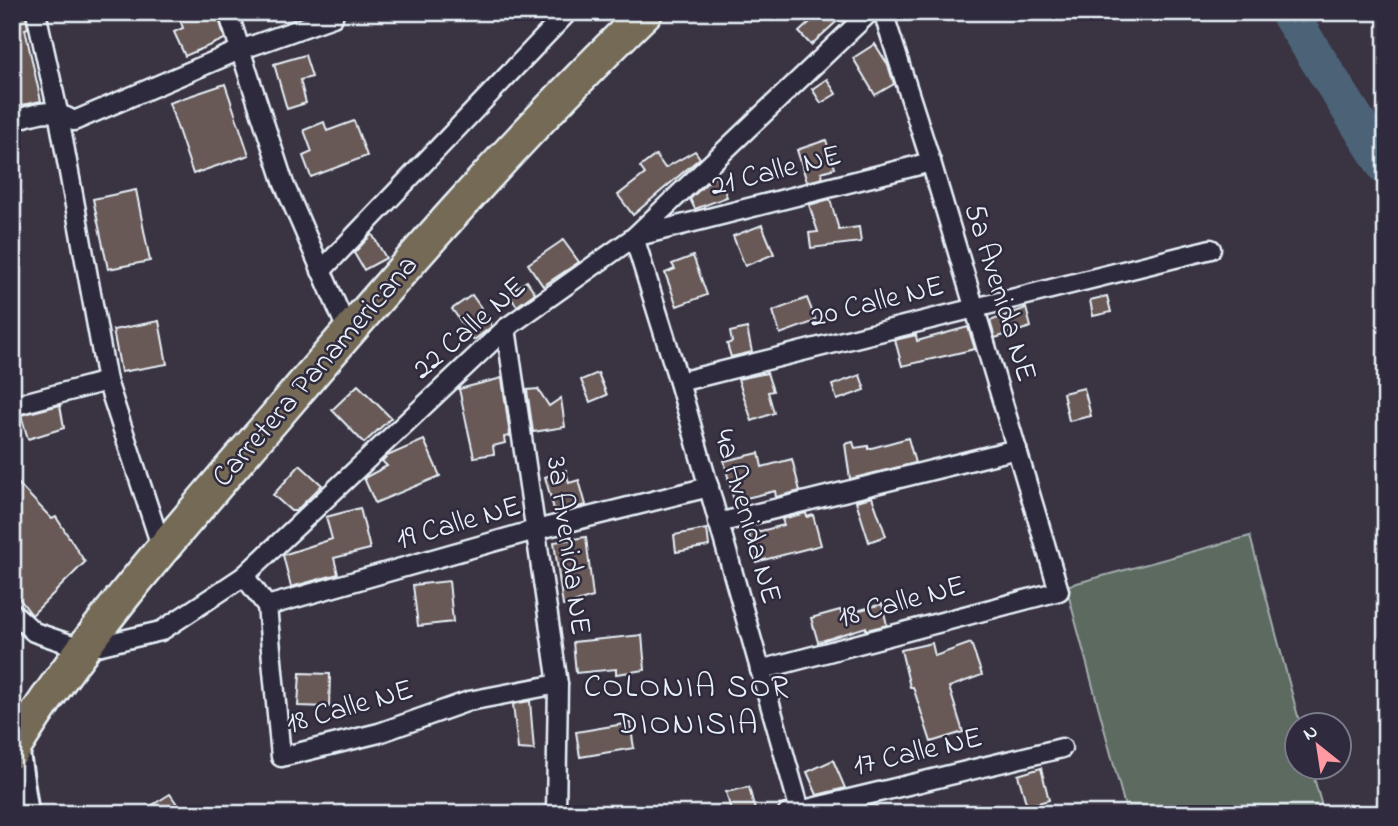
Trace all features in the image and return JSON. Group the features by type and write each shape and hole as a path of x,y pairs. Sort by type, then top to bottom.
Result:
{"highway":[{"name":"Carretera Panamericana","path":"14,749 84,649 162,549 348,332 582,74 646,12"}],"street":[{"path":"36,12 58,112 107,381 162,549"},
{"path":"228,12 284,184 348,332"},
{"path":"321,271 568,12"},
{"name":"22 Calle NE","path":"84,649 161,631 244,576 506,328 634,237 870,12"},
{"name":"5a Avenida NE","path":"883,12 931,162 1059,591"},
{"path":"12,121 45,111 58,112 74,121 240,50 333,17"},
{"name":"21 Calle NE","path":"634,237 931,162"},
{"name":"4a Avenida NE","path":"634,237 709,487 796,813"},
{"name":"20 Calle NE","path":"679,382 1211,249"},
{"name":"3a Avenida NE","path":"506,328 558,684 556,814"},
{"path":"12,406 107,381"},
{"path":"718,523 1017,449"},
{"name":"19 Calle NE","path":"267,606 537,530 709,487"},
{"path":"244,576 267,606"},
{"name":"18 Calle NE","path":"760,670 1059,591"},
{"name":"18 Calle NE","path":"267,606 281,757 379,733 469,701 558,684"},
{"path":"12,612 34,632 84,649"},
{"name":"17 Calle NE","path":"796,813 1062,748"},
{"path":"14,749 26,814"}],"green space":[{"path":"1250,536 1296,710 1282,710 1282,780 1315,780 1324,814 1127,814 1066,586"}],"building":[{"path":"12,12 25,12 28,28 25,29 41,101 12,107"},
{"path":"177,12 217,12 225,39 185,56 174,32 183,28"},
{"path":"821,12 847,12 811,45 799,32"},
{"path":"875,44 888,65 894,84 875,95 853,58"},
{"path":"305,55 312,77 300,80 306,103 287,109 274,64"},
{"path":"827,79 836,94 821,103 812,89"},
{"path":"225,84 249,155 193,174 169,103"},
{"path":"354,121 367,156 311,177 303,156 312,152 304,130 324,122 327,131"},
{"path":"826,140 835,168 821,172 823,178 807,182 797,150"},
{"path":"695,151 700,158 633,215 618,195 645,174 640,167 656,155 665,168"},
{"path":"718,177 727,197 695,209 690,199 712,178"},
{"path":"136,190 150,261 108,269 93,199"},
{"path":"830,199 839,230 859,227 861,242 811,248 809,233 818,232 809,205"},
{"path":"762,225 774,254 745,266 733,236"},
{"path":"372,234 386,258 364,270 354,253"},
{"path":"563,240 579,262 543,286 528,264"},
{"path":"693,256 707,295 677,306 665,273 675,269 672,264"},
{"path":"527,281 535,293 517,306 508,294"},
{"path":"472,295 491,322 491,327 474,340 452,309"},
{"path":"1107,296 1111,312 1093,316 1090,300"},
{"path":"807,298 816,321 780,334 773,311"},
{"path":"1026,308 1031,327 995,338 990,321"},
{"path":"159,321 167,364 121,372 113,330"},
{"path":"968,327 975,349 902,366 895,340 916,335 917,341"},
{"path":"747,328 752,352 731,357 727,344 732,342 730,332"},
{"path":"598,373 607,395 590,402 581,380"},
{"path":"767,373 773,391 768,392 774,413 752,421 738,379"},
{"path":"860,375 865,390 837,400 832,385"},
{"path":"502,378 510,436 504,437 505,443 493,446 494,454 474,457 459,389"},
{"path":"358,385 391,418 364,443 332,410"},
{"path":"1084,388 1091,416 1069,421 1063,393"},
{"path":"538,389 549,406 561,398 565,427 533,432 527,390"},
{"path":"60,405 64,428 28,439 21,415"},
{"path":"908,438 915,463 850,479 845,444 853,442 855,448 868,446 868,449"},
{"path":"424,440 440,476 375,503 364,478 387,466 382,461 387,456"},
{"path":"759,453 762,467 792,459 800,491 776,497 775,491 734,501 724,461"},
{"path":"300,465 322,485 296,511 291,511 273,495"},
{"path":"566,470 569,483 579,480 586,505 555,513 545,477"},
{"path":"12,477 52,519 56,517 85,562 32,615 12,589"},
{"path":"872,497 886,536 869,542 856,501"},
{"path":"360,508 370,549 334,558 338,574 291,587 283,555 332,539 326,517"},
{"path":"806,513 807,517 813,515 821,545 756,562 749,534 784,525 782,519"},
{"path":"707,529 709,546 676,552 674,535"},
{"path":"586,537 593,597 563,606 554,542"},
{"path":"449,581 453,622 418,626 413,585"},
{"path":"882,604 887,625 866,630 866,627 818,642 811,618 840,610 842,615"},
{"path":"642,635 645,670 616,674 616,669 576,673 573,642"},
{"path":"932,643 935,656 971,643 982,675 949,687 963,732 931,742 913,687 910,687 901,650"},
{"path":"300,673 330,674 329,707 298,706"},
{"path":"530,701 534,750 518,749 513,704"},
{"path":"630,723 634,748 580,757 576,732"},
{"path":"833,760 845,788 817,795 807,772"},
{"path":"1041,768 1049,800 1027,806 1018,775"},
{"path":"749,787 756,814 732,814 726,792"},
{"path":"170,794 184,814 138,814"}],"waterway":[{"path":"1288,12 1386,167"}],"district":[{"name":"COLONIA SOR DIONISIA","path":"687,706"}]}
